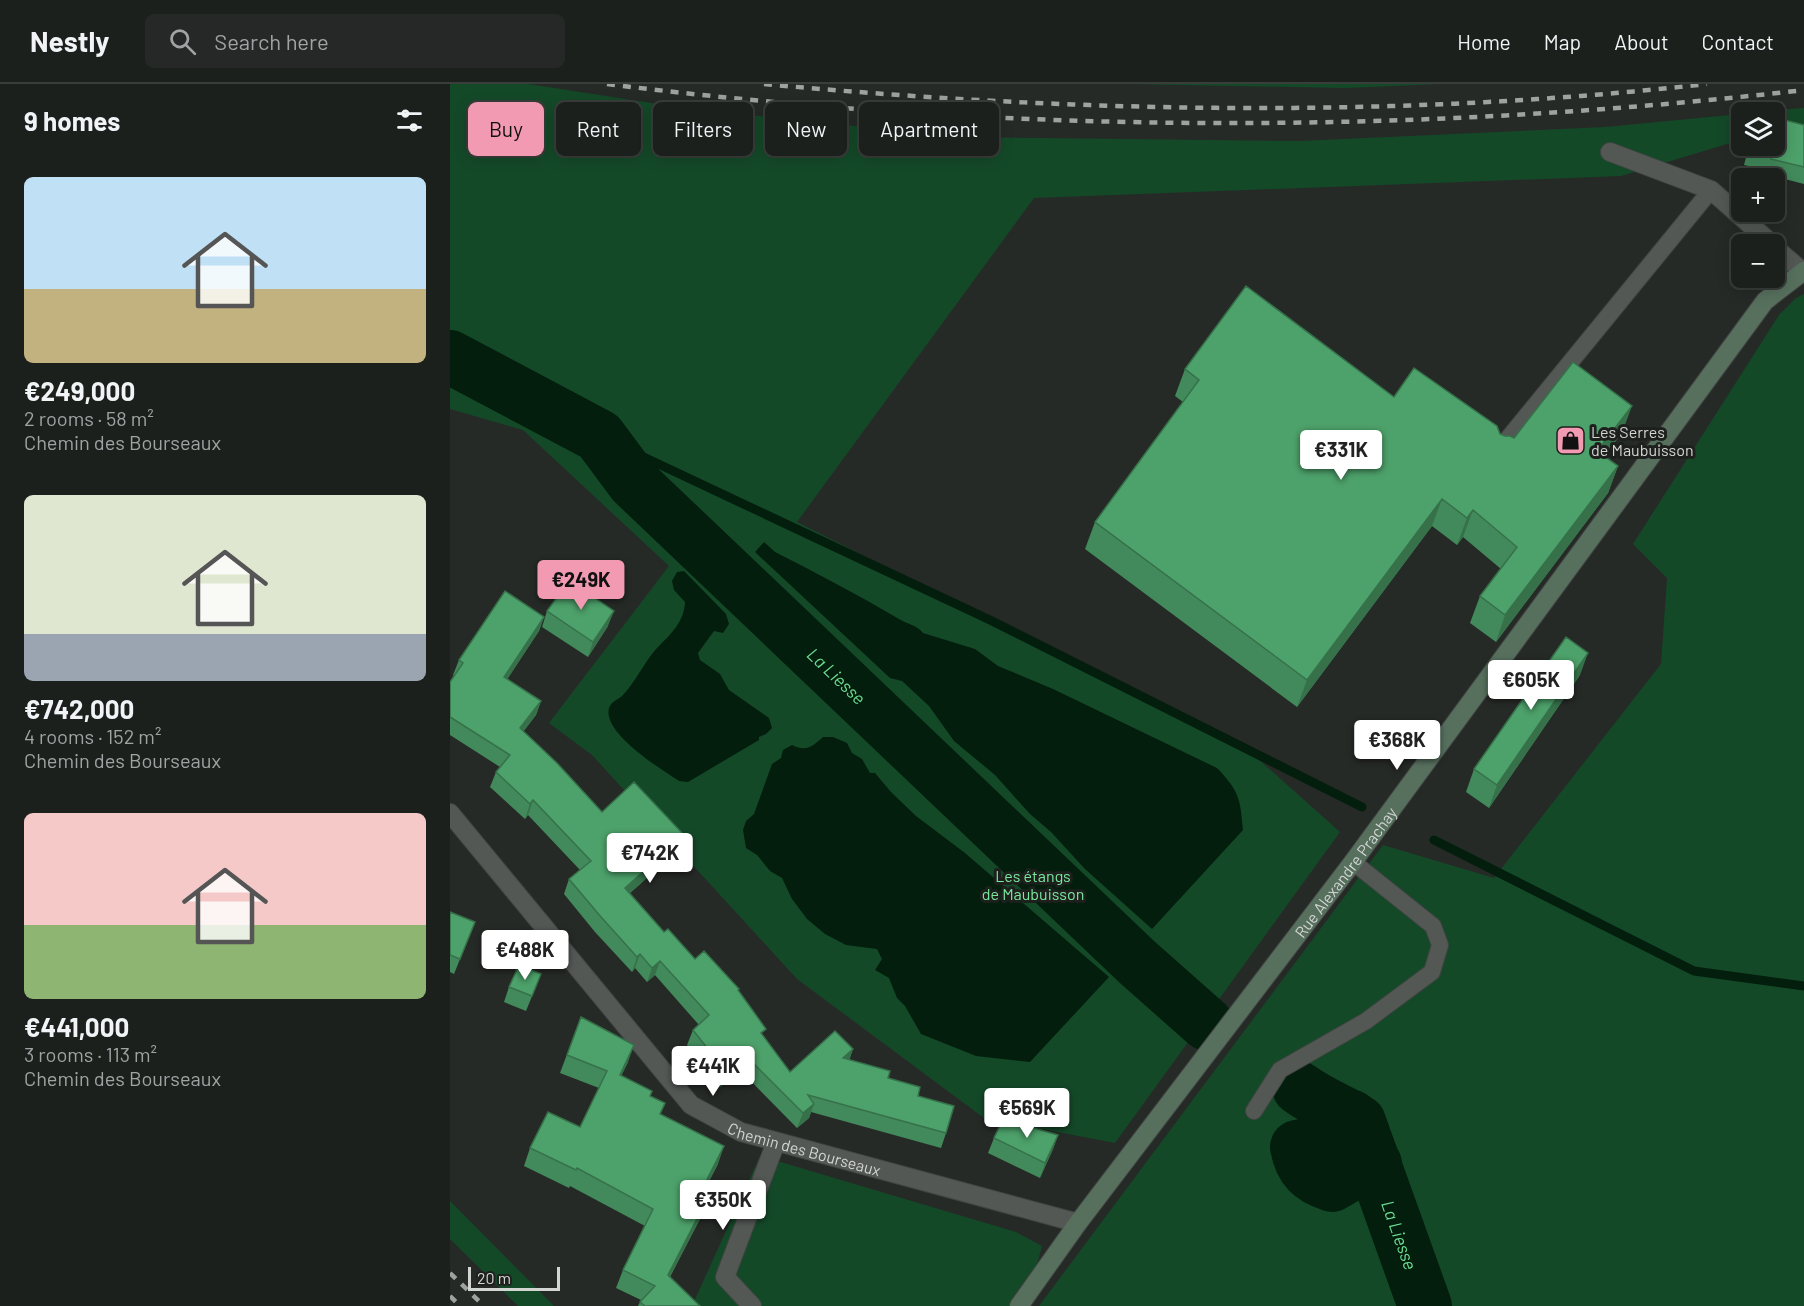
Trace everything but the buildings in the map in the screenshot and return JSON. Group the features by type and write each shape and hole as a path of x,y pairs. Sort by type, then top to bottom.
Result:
{"street":[{"path":"1611,152 1711,190 1760,234"},
{"path":"1785,256 1803,272"},
{"name":"Rue Alexandre Prachay","path":"1019,1306 1078,1223 1353,862 1765,301 1803,272"},
{"name":"Chemin des Bourseaux","path":"450,813 691,1105 741,1132 1078,1223"},
{"path":"752,1306 725,1277 776,1142"}],"lane":[{"path":"1497,453 1711,190"},
{"path":"1254,1111 1280,1070 1366,1021 1432,972 1440,945 1433,926 1353,862"}],"green space":[{"name":"Les étangs de Maubuisson","path":"450,84 528,84 653,103 653,156 753,156 753,115 765,117 765,156 847,156 847,125 859,126 859,156 999,156 999,137 1300,141 1605,127 1731,115 1731,143 1621,176 1034,198 797,522 1248,750 1340,832 1115,1143 984,1118 797,979 592,755 549,723 669,566 523,430 450,409"},
{"path":"1128,84 1442,84 1345,88"},
{"path":"1804,108 1804,134 1785,137 1785,110"},
{"path":"1804,294 1804,1306 1039,1306 1383,845 1494,878 1661,664 1667,578 1633,544 1779,315 1796,298"},
{"path":"760,1156 1016,1232 1042,1246 1035,1272 1009,1306 692,1306"},
{"path":"450,1201 554,1306 518,1306 450,1239"}],"shaded area":[{"path":"764,542 775,552 915,626 923,633 975,649 998,666 1053,689 1217,768 1238,796 1243,830 1152,929 1085,869 995,775 954,741 929,706 902,681 890,678 755,552"},
{"path":"684,571 726,614 729,624 723,633 714,631 698,653 700,660 720,674 729,690 769,718 772,728 759,737 759,740 688,782 679,781 647,759 623,739 609,718 609,708 627,690 652,654 679,622 685,602 674,590 672,581 677,572"},
{"path":"823,737 833,737 847,743 852,753 862,759 870,773 875,773 916,816 965,853 1109,977 1030,1062 976,1056 921,1034 905,1006 897,998 889,978 875,970 882,959 877,949 846,945 825,934 807,919 792,899 782,878 770,871 757,855 746,848 743,830 746,821 754,814 772,764 781,758 783,750 792,745 801,748 809,747"}],"waterway":[{"name":"La Liesse","path":"450,357 599,436 634,483 1137,962 1207,1024"},
{"path":"599,436 990,620 1362,807"},
{"path":"1434,840 1694,971 1804,986"},
{"name":"La Liesse","path":"1299,1088 1359,1122 1425,1306"},
{"name":"La Liesse","path":"1352,1117 1341,1135 1297,1147 1301,1161 1313,1176 1332,1185 1375,1164"}],"railway":[{"path":"607,84 757,100 907,112 1056,120 1206,123 1355,122 1504,116 1654,105 1804,90"},
{"path":"764,84 999,101 1236,108 1472,103 1707,84"},
{"path":"450,1273 484,1306"},
{"path":"450,1296 460,1306"}],"place":[{"name":"Les Serres de Maubuisson","path":"1570,440"}]}
